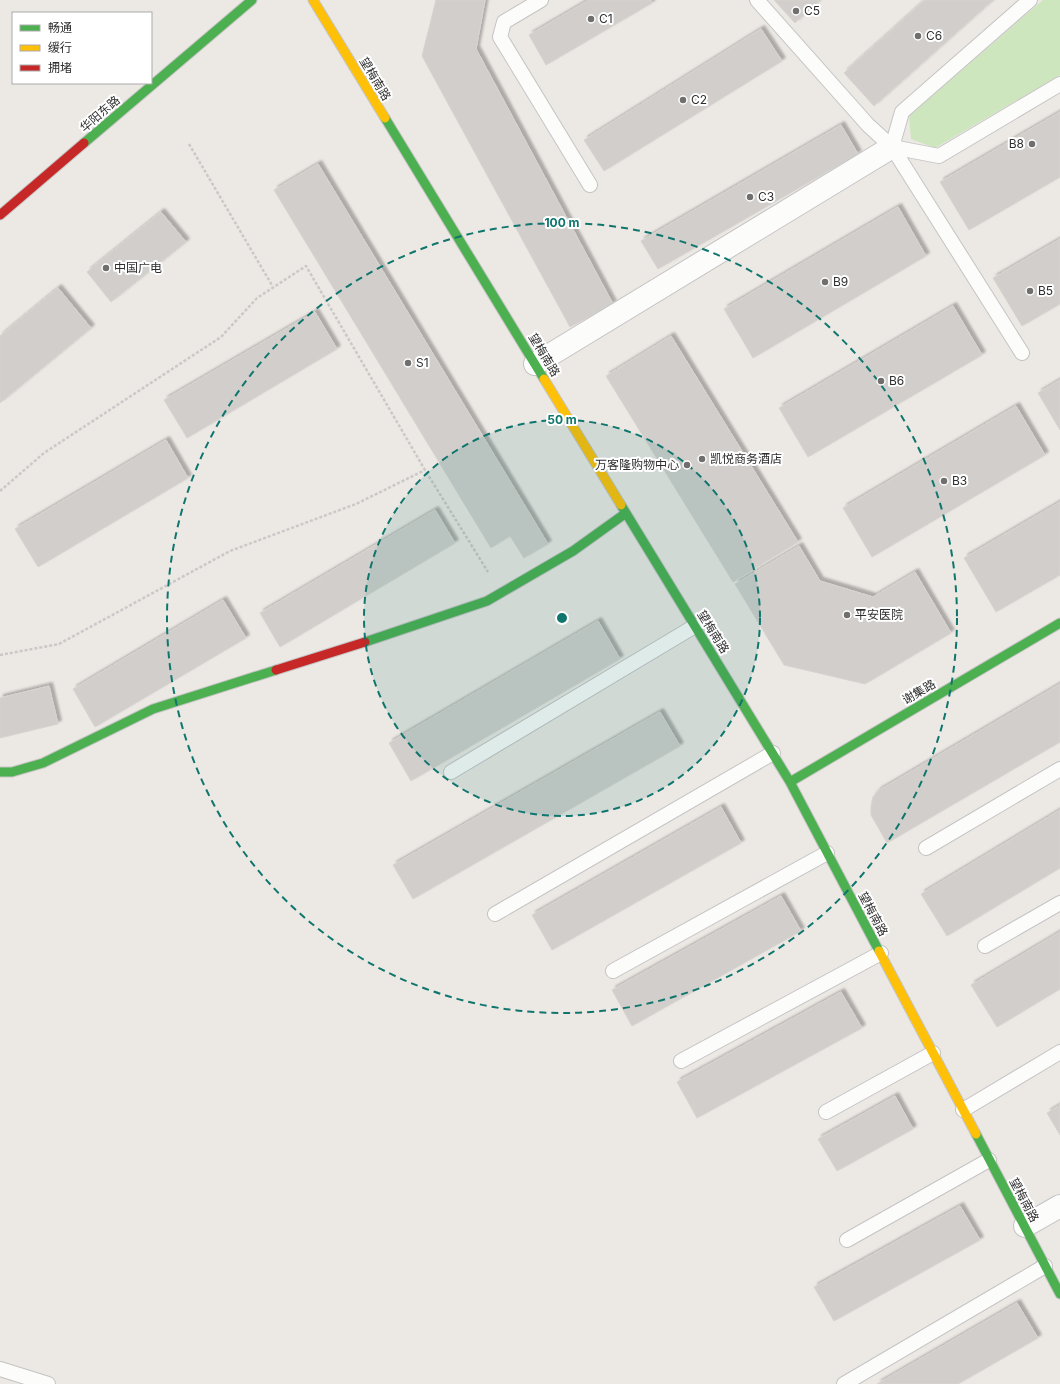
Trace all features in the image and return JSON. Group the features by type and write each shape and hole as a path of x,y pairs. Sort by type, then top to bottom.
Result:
{"main road":[{"name":"华阳东路","path":"0,216 252,0"},
{"name":"望梅南路","path":"313,0 790,782 1060,1294"},
{"path":"0,772 12,772 44,763 153,709 363,643 487,601 573,550 626,513"},
{"name":"谢集路","path":"790,782 1060,623"}],"street":[{"path":"535,364 892,147"},
{"path":"1025,1226 1060,1206"}],"lane":[{"path":"541,0 504,22 500,37 590,185"},
{"path":"756,0 868,125 892,147 1022,353"},
{"path":"892,147 902,112 1030,0"},
{"path":"892,147 939,156 1060,84"},
{"path":"451,772 695,626"},
{"path":"495,914 773,753"},
{"path":"926,848 1060,769"},
{"path":"613,971 827,853"},
{"path":"985,946 1060,903"},
{"path":"681,1061 881,953"},
{"path":"826,1112 933,1052"},
{"path":"963,1110 1060,1052"},
{"path":"847,1240 989,1160"},
{"path":"844,1384 1045,1266"},
{"path":"0,1369 48,1384"}],"path":[{"path":"189,144 273,287"},
{"path":"0,491 44,453 222,337 257,298 306,266 425,470 501,593"},
{"path":"0,655 59,644 230,551 356,504 425,470"}],"green space":[{"path":"1043,0 1060,0 1060,75 935,148 911,139 909,116"}],"building":[{"path":"436,0 485,0 476,49 613,304 570,327 422,56"},
{"name":"C1","path":"589,0 651,0 652,3 546,65 529,35"},
{"name":"C5","path":"774,0 820,0 795,23"},
{"name":"C6","path":"925,0 993,0 874,106 844,73"},
{"name":"C2","path":"761,29 782,61 604,171 584,140"},
{"name":"B8","path":"1060,112 1060,177 969,230 940,182"},
{"name":"C3","path":"841,125 858,154 658,269 641,241"},
{"name":"S1","path":"318,164 548,544 524,558 510,536 491,548 274,190"},
{"name":"B9","path":"898,207 926,256 753,358 724,309"},
{"path":"161,212 186,242 111,302 87,272"},
{"name":"B5","path":"1060,239 1060,304 1022,326 993,278"},
{"path":"58,288 91,328 0,403 0,336"},
{"name":"B6","path":"953,306 982,355 808,457 779,408"},
{"path":"315,312 337,349 187,438 164,400"},
{"name":"凯悦商务酒店","path":"671,336 798,542 733,582 606,376"},
{"path":"1060,380 1060,430 1038,393"},
{"name":"B3","path":"1016,406 1045,455 872,557 843,508"},
{"path":"166,440 188,478 38,567 15,529"},
{"path":"1060,502 1060,575 996,612 964,558"},
{"path":"435,510 455,543 280,647 260,613"},
{"name":"平安医院","path":"799,546 820,581 873,597 915,572 951,633 865,684 784,665 735,584"},
{"path":"223,600 246,638 95,727 73,689"},
{"path":"598,621 620,659 411,781 389,743"},
{"path":"1060,684 1060,742 887,843 871,815 873,797 878,791"},
{"path":"49,686 58,724 0,738 0,698"},
{"path":"660,712 680,746 413,899 393,865"},
{"path":"721,807 741,843 552,950 532,915"},
{"path":"1060,810 1060,868 947,936 921,894"},
{"path":"781,896 801,931 632,1026 612,990"},
{"path":"1060,932 1060,989 997,1027 971,985"},
{"path":"841,992 862,1028 697,1118 677,1082"},
{"path":"895,1096 913,1129 837,1171 818,1139"},
{"path":"1060,1105 1060,1135 1047,1113"},
{"path":"960,1206 980,1240 834,1321 814,1287"},
{"path":"1017,1303 1038,1338 958,1384 877,1384"}],"traffic: fast":[{"path":"84,143 252,0"},
{"path":"385,118 544,379"},
{"path":"621,505 790,782 879,951"},
{"path":"365,642 487,601 573,551 626,513"},
{"path":"790,782 1060,623"},
{"path":"0,772 12,772 43,763 153,709 276,670"},
{"path":"976,1134 1060,1294"}],"traffic: slow":[{"path":"313,0 385,118"},
{"path":"544,379 621,505"},
{"path":"879,951 976,1134"}],"traffic: jam":[{"path":"0,215 84,143"},
{"path":"276,670 365,642"}],"place":[{"name":"C5","path":"796,11"},
{"name":"C1","path":"591,19"},
{"name":"C6","path":"918,36"},
{"name":"C2","path":"683,100"},
{"name":"B8","path":"1032,144"},
{"name":"C3","path":"750,197"},
{"name":"中国广电","path":"106,268"},
{"name":"B9","path":"825,282"},
{"name":"B5","path":"1030,291"},
{"name":"S1","path":"408,363"},
{"name":"B6","path":"881,381"},
{"name":"凯悦商务酒店","path":"702,459"},
{"name":"万客隆购物中心","path":"687,465"},
{"name":"B3","path":"944,481"},
{"name":"平安医院","path":"847,615"}]}
